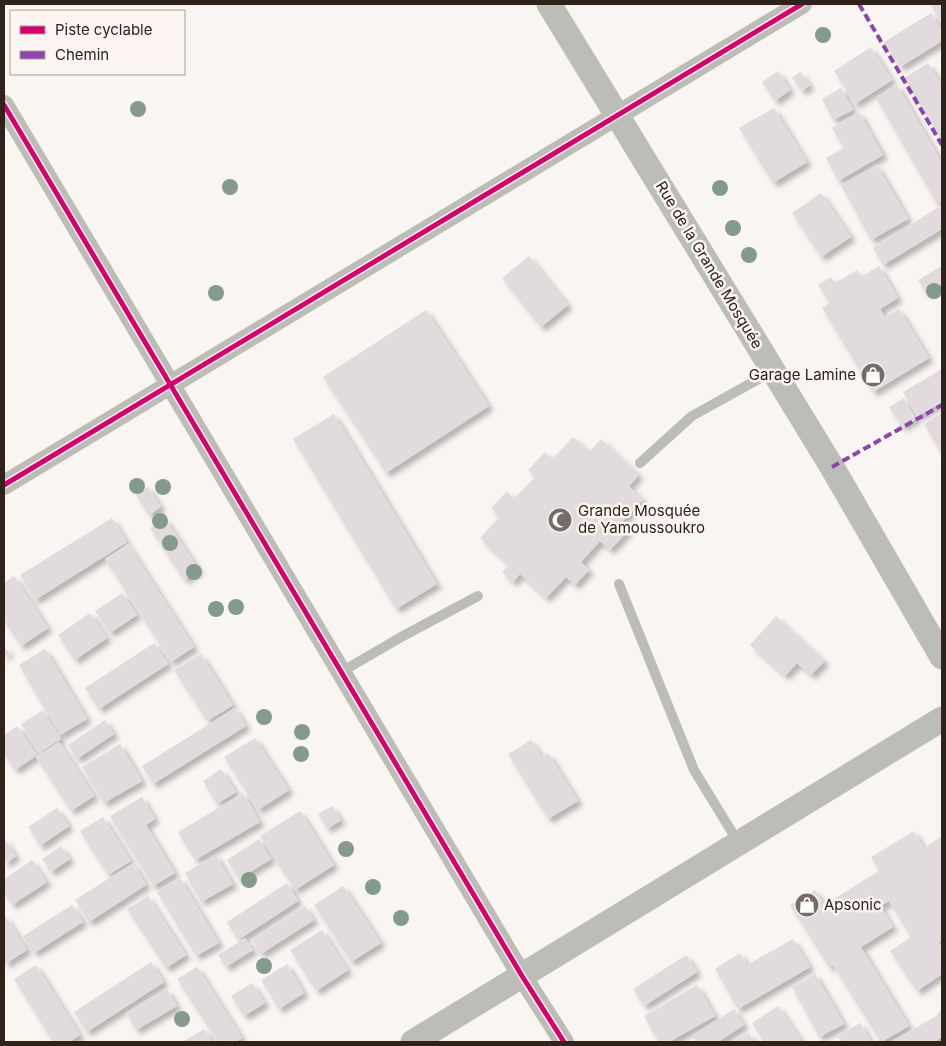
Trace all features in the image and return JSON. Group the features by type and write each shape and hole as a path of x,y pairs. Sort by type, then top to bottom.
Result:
{"street":[{"name":"Rue de la Grande Mosquée","path":"549,4 832,467 942,657"},
{"path":"4,485 796,5"},
{"path":"4,105 522,976 564,1042"},
{"path":"413,1042 942,719"}],"lane":[{"path":"640,463 692,416 773,371"},
{"path":"619,584 694,770 739,843"},
{"path":"341,672 478,596"}],"building":[{"path":"930,4 942,4 942,23"},
{"path":"931,13 942,31 942,41 900,67 884,42"},
{"path":"871,47 892,80 855,104 834,71"},
{"path":"928,63 942,86 942,140 904,78"},
{"path":"778,71 790,90 775,101 762,82"},
{"path":"800,72 810,85 802,91 792,78"},
{"path":"897,85 942,163 942,201 937,204 876,98"},
{"path":"841,88 853,110 833,120 822,99"},
{"path":"774,108 807,162 773,183 739,128"},
{"path":"859,112 883,155 838,181 826,158 844,148 832,128"},
{"path":"877,165 908,219 871,240 841,185"},
{"path":"821,193 851,237 821,257 792,213"},
{"path":"942,205 942,229 883,265 873,248"},
{"path":"529,256 568,305 541,327 502,278"},
{"path":"879,266 898,298 880,309 885,317 899,309 929,358 873,392 822,308 830,303 818,285 831,277 835,283 857,270 861,277"},
{"path":"942,266 942,284 926,293 918,280"},
{"path":"426,310 489,406 386,473 323,377"},
{"path":"942,369 942,402 917,417 903,392"},
{"path":"904,398 916,419 902,427 889,407"},
{"path":"942,412 942,455 924,424"},
{"path":"334,414 437,584 396,609 293,439"},
{"name":"Grande Mosquée de Yamoussoukro","path":"573,437 589,452 601,439 639,475 629,486 643,500 620,524 628,531 610,550 600,541 581,562 589,570 575,585 566,577 546,598 520,574 513,582 502,572 509,565 480,538 500,516 491,508 507,491 514,499 535,477 528,470 545,452 552,459"},
{"path":"148,487 161,507 149,515 136,495"},
{"path":"112,518 127,542 35,600 20,575"},
{"path":"165,518 199,570 184,580 150,528"},
{"path":"128,544 194,647 171,662 105,559"},
{"path":"14,576 48,628 21,646 4,620 4,583"},
{"path":"122,593 137,615 110,633 95,611"},
{"path":"90,613 107,638 75,660 58,635"},
{"path":"776,616 825,661 811,675 797,663 785,676 750,645"},
{"path":"154,643 168,664 99,709 85,688"},
{"path":"4,646 9,653 4,657"},
{"path":"45,649 87,719 60,735 19,665"},
{"path":"201,654 233,705 207,721 174,670"},
{"path":"235,708 246,726 153,784 142,766"},
{"path":"43,710 61,739 39,753 21,724"},
{"path":"105,720 114,734 77,759 68,745"},
{"path":"17,726 37,755 15,770 4,754 4,735"},
{"path":"255,738 289,790 258,810 224,757"},
{"path":"531,740 542,757 548,753 578,801 548,819 508,754"},
{"path":"59,742 94,796 71,811 36,757"},
{"path":"120,744 142,781 104,803 82,767"},
{"path":"221,769 236,792 217,804 203,781"},
{"path":"243,793 260,822 195,860 178,832"},
{"path":"142,797 155,819 146,825 175,873 153,886 110,816"},
{"path":"332,806 341,820 327,829 318,814"},
{"path":"57,808 69,826 40,846 28,827"},
{"path":"300,811 334,865 295,890 260,836"},
{"path":"103,817 131,861 108,875 80,831"},
{"path":"914,831 924,848 942,836 942,940 939,942 942,948 942,974 917,991 890,951 911,937 889,901 880,906 893,927 861,947 909,1026 881,1042 833,965 829,967 790,905 815,890 824,905 879,871 871,857"},
{"path":"4,838 16,856 4,864"},
{"path":"259,839 271,859 239,879 227,860"},
{"path":"61,846 70,859 51,872 42,859"},
{"path":"216,855 233,884 201,902 185,873"},
{"path":"32,860 47,882 12,905 4,893 4,879"},
{"path":"133,863 146,885 89,922 75,900"},
{"path":"180,878 219,943 196,956 157,892"},
{"path":"287,883 298,901 238,940 227,922"},
{"path":"343,886 381,943 351,962 314,905"},
{"path":"148,896 186,955 166,968 127,909"},
{"path":"72,905 83,922 34,953 23,936"},
{"path":"305,906 314,920 261,954 252,940"},
{"path":"4,914 27,950 5,964 4,963"},
{"path":"322,930 348,970 316,991 290,950"},
{"path":"245,938 253,950 226,967 218,955"},
{"path":"793,939 810,967 738,1009 715,969 740,953 747,965"},
{"path":"686,955 697,972 644,1006 633,989"},
{"path":"151,962 164,982 87,1032 74,1012"},
{"path":"287,964 304,993 279,1009 261,980"},
{"path":"36,965 80,1035 69,1042 53,1042 14,979"},
{"path":"197,967 242,1038 236,1042 218,1042 177,979"},
{"path":"815,974 844,1024 819,1037 792,987"},
{"path":"252,983 265,1003 244,1016 231,996"},
{"path":"697,985 715,1016 669,1042 659,1042 644,1016"},
{"path":"167,989 177,1006 136,1030 126,1013"},
{"path":"778,1006 801,1040 796,1042 764,1042 752,1023"},
{"path":"734,1009 744,1025 718,1042 696,1042 692,1036"},
{"path":"942,1009 942,1037 934,1042 891,1042 936,1016"},
{"path":"860,1023 871,1042 841,1042 838,1036"},
{"path":"204,1029 212,1042 182,1042"},
{"path":"749,1033 754,1042 732,1042"}],"marked path":[{"path":"859,4 942,145"},
{"path":"832,467 942,405"}],"cycle path":[{"path":"4,485 802,4"},
{"path":"4,105 522,976 564,1042"}],"place":[{"name":"Garage Lamine","path":"873,375"},
{"name":"Grande Mosquée de Yamoussoukro","path":"560,520"},
{"name":"Apsonic","path":"807,905"}]}
